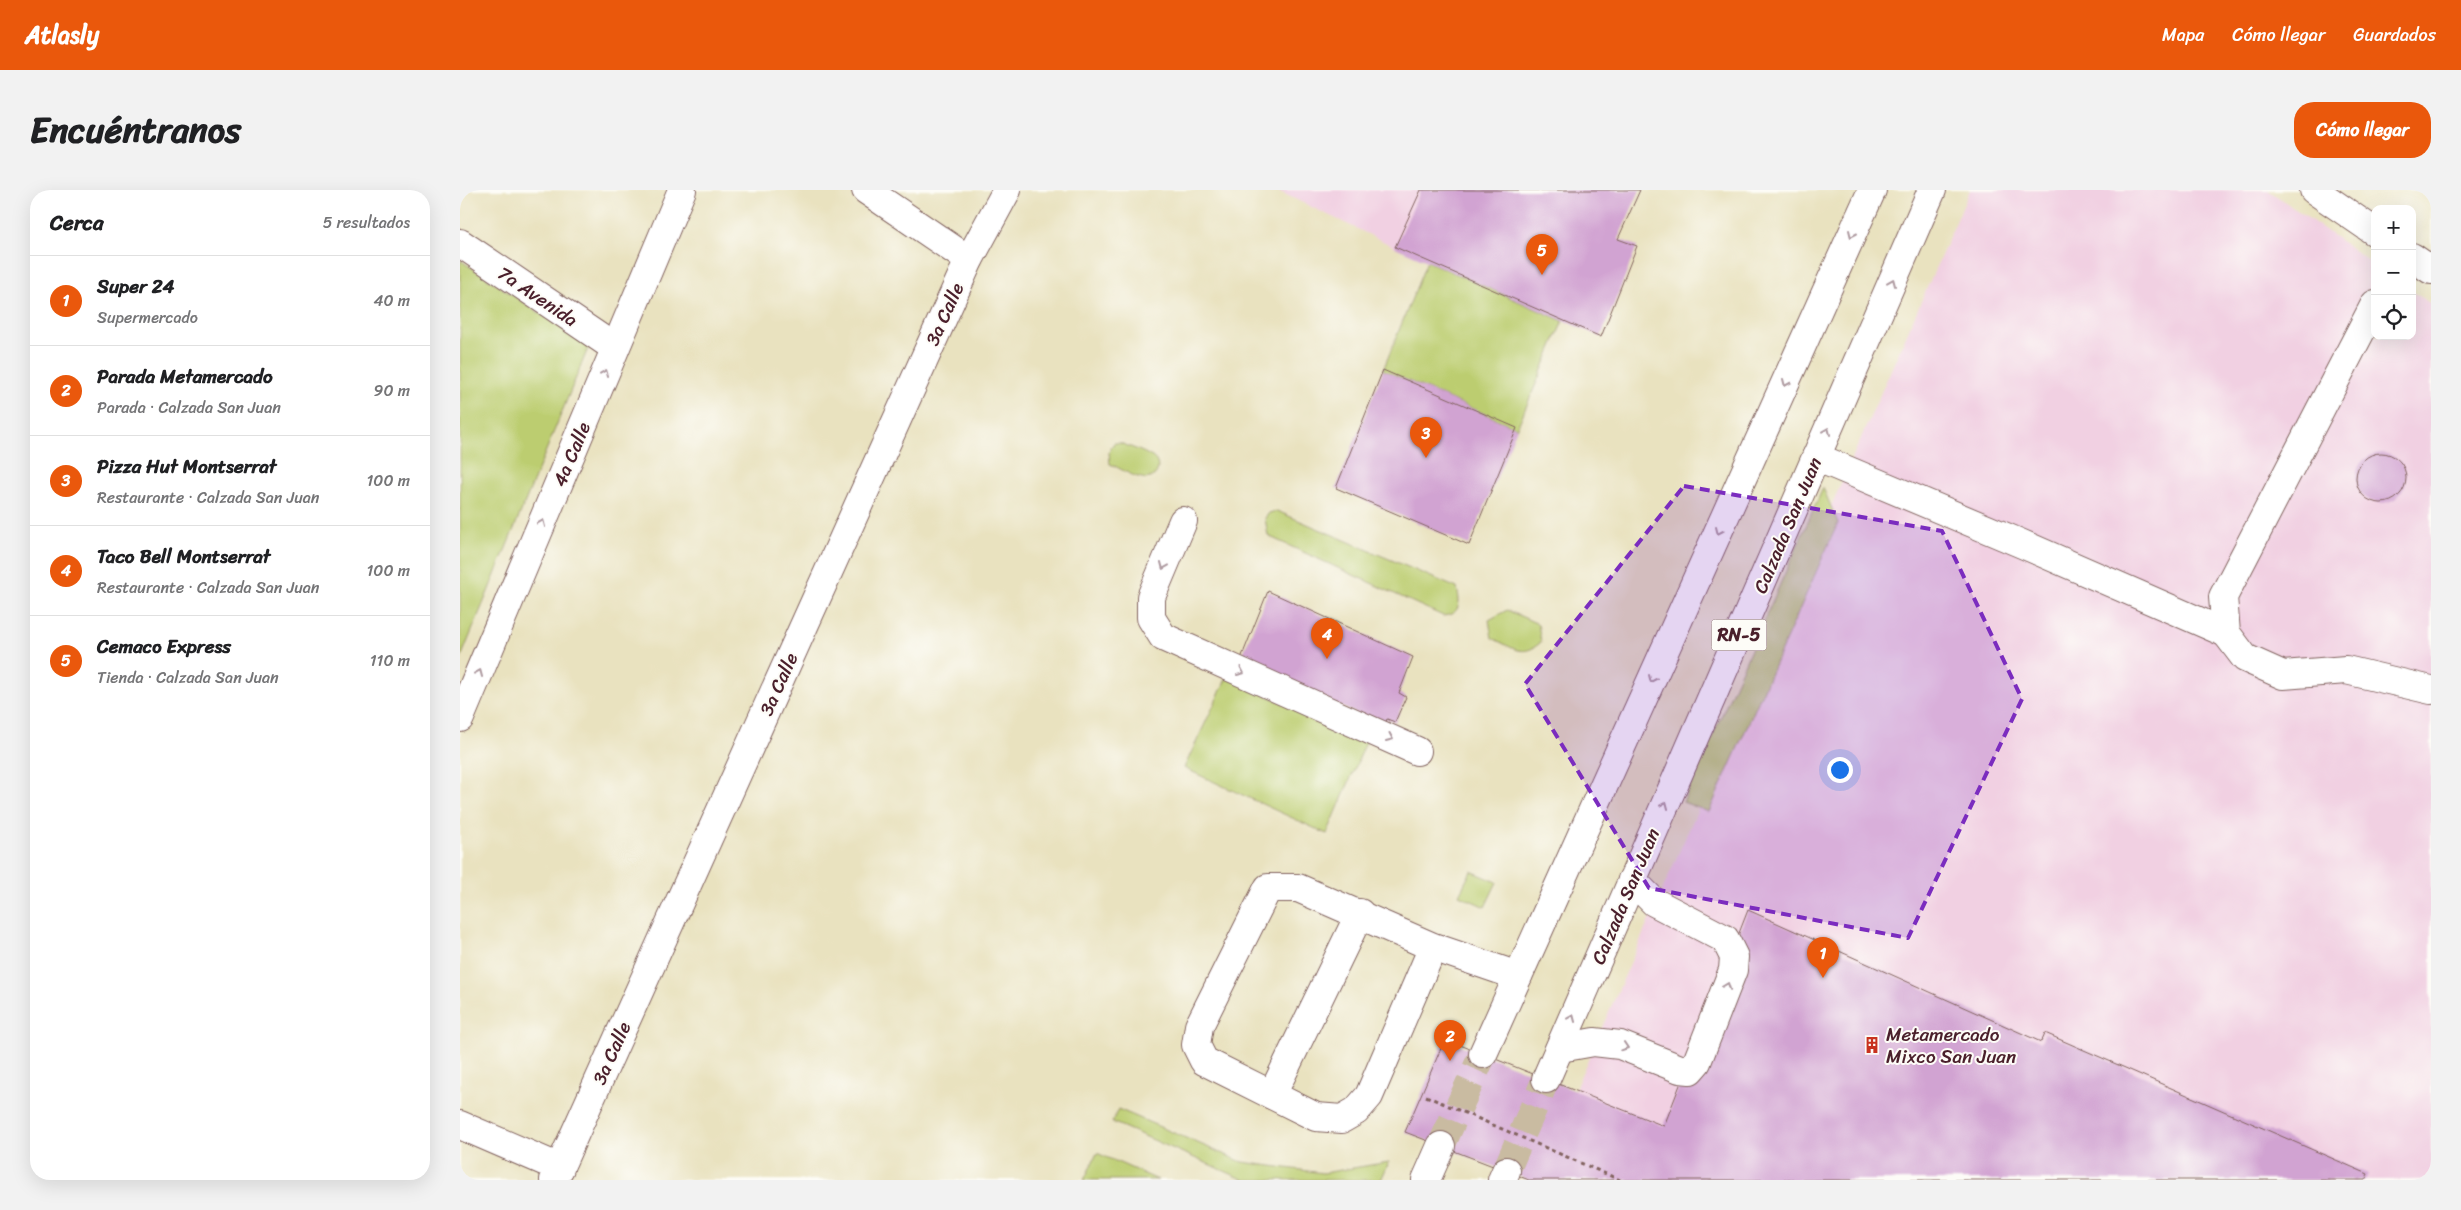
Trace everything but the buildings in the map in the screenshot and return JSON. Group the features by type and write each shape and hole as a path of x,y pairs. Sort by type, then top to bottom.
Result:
{"street":[{"name":"4a Calle","path":"460,718 682,190"},
{"path":"866,190 969,260"},
{"name":"3a Calle","path":"557,1174 969,260 1007,190"},
{"path":"1483,1054 1872,190"},
{"name":"Calzada San Juan","path":"1546,1079 1932,190"},
{"path":"2314,190 2371,229"},
{"name":"7a Avenida","path":"460,244 615,348"},
{"path":"2416,260 2431,270"},
{"path":"2226,633 2223,597 2371,312"},
{"path":"1816,457 2226,633 2245,658 2283,675 2346,670 2431,690"},
{"path":"1183,522 1151,597 1151,618 1163,637 1417,750"},
{"path":"1560,1048 1594,1042 1620,1045 1680,1069 1690,1070 1697,1062 1733,970 1734,957 1725,939 1654,902 1632,880"},
{"path":"1433,947 1369,1096 1356,1111 1342,1118 1316,1117 1204,1061 1196,1045 1199,1026 1268,888 1298,888 1360,913 1433,947 1518,976"},
{"path":"1272,1094 1360,913"},
{"path":"460,1125 557,1174"},
{"path":"1426,1180 1441,1146"}],"path":[{"path":"1426,1096 1620,1180"}],"highlighted area":[{"path":"1684,486 1942,531 2022,699 1908,938 1649,888 1525,684"}],"shaded area":[{"path":"1276,190 1640,190 1618,239 1637,246 1601,337 1395,247"},
{"path":"1970,190 2268,190 2371,262 2371,340 2416,340 2416,294 2431,304 2431,1180 1535,1180"}],"green space":[{"path":"460,260 589,346 460,660"},
{"path":"1427,261 1563,321 1517,428 1383,370"},
{"path":"1114,443 1120,443 1152,457 1156,460 1157,472 1147,479 1130,474 1110,464 1109,452"},
{"path":"1823,488 1838,523 1709,812 1683,802"},
{"path":"1277,511 1457,588 1458,607 1453,613 1443,616 1268,536 1265,518 1269,513"},
{"path":"1507,610 1538,624 1541,642 1529,650 1523,651 1492,638 1489,620"},
{"path":"1227,677 1366,742 1327,834 1184,768"},
{"path":"1471,871 1497,882 1485,907 1459,895"},
{"path":"1118,1109 1242,1162 1323,1173 1389,1162 1381,1180 1245,1180 1112,1122"},
{"path":"1097,1153 1158,1180 1084,1180"}],"tunnel":[{"path":"1441,1146 1483,1054"},
{"path":"1506,1171 1546,1079"}],"place":[{"name":"Cemaco Express","path":"1542,275"},
{"name":"Pizza Hut Montserrat","path":"1426,458"},
{"name":"Taco Bell Montserrat","path":"1327,659"},
{"name":"Super 24","path":"1823,978"},
{"name":"Metamercado Mixco San Juan","path":"1872,1045"},
{"name":"Parada Metamercado","path":"1450,1061"}]}
